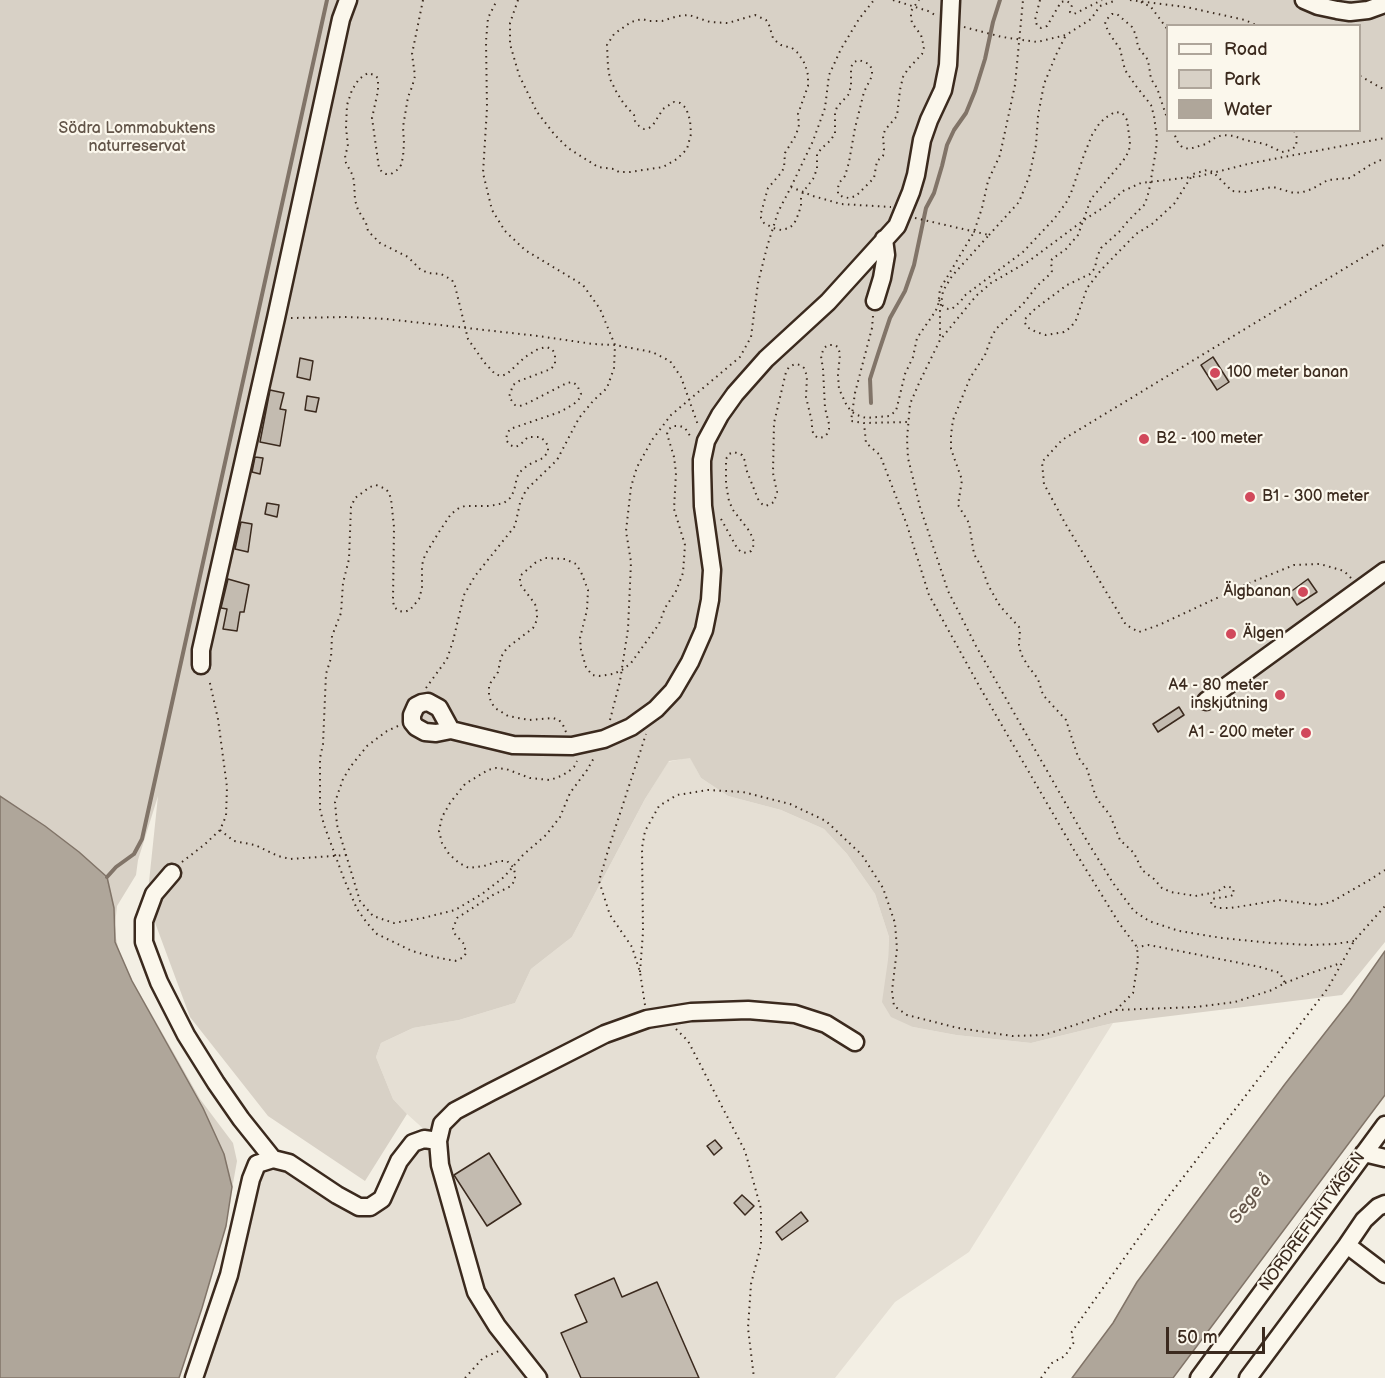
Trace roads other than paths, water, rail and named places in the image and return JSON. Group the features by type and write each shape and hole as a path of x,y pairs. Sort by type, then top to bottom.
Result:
{"street":[{"path":"201,665 201,650 341,19 348,0"},
{"path":"451,730 439,708 428,702 416,706 412,722 425,732 436,733 451,730 513,745 572,746 604,739 631,728 656,709 673,691 690,662 704,630 710,600 712,570 703,506 702,460 706,441 735,394 766,358 828,302 908,215 922,140 928,120 943,90 948,65 951,0"},
{"path":"1304,0 1327,8 1350,12 1368,10 1385,2"},
{"path":"874,301 882,278 886,255 885,239"},
{"path":"1206,700 1385,571"},
{"path":"172,873 154,894 144,921 144,942 159,982 186,1035 228,1101 273,1159"},
{"path":"538,1378 497,1326 476,1292 440,1165 438,1141 442,1124 455,1111 604,1034 654,1018 691,1012 748,1010 795,1014 826,1024 855,1042"},
{"name":"NORDREFLINTVÄGEN","path":"1199,1378 1385,1125"},
{"path":"194,1378 229,1275 257,1164 273,1159 289,1163 359,1207 370,1207 382,1199 399,1161 413,1143 424,1139 438,1141"},
{"path":"1364,1154 1385,1158"},
{"path":"1248,1378 1364,1220 1378,1207 1385,1204"},
{"path":"1347,1245 1385,1274"}],"water":[{"path":"0,796 45,826 107,877 114,908 115,942 132,981 203,1108 224,1154 232,1187 226,1226 179,1378 0,1378"},
{"name":"Sege å","path":"1385,951 1385,1095 1173,1378 1072,1378 1113,1323 1137,1282 1350,1001"}],"waterway":[{"path":"107,877 134,854 142,839 327,0"},
{"path":"871,403 870,379 878,354 890,318 905,291 914,265 926,208 934,193 947,145 966,113 975,91 1000,0"}],"place":[{"name":"100 meter banan","path":"1215,373"},
{"name":"B2 - 100 meter","path":"1144,439"},
{"name":"B1 - 300 meter","path":"1250,497"},
{"name":"Älgbanan","path":"1303,592"},
{"name":"Älgen","path":"1231,634"},
{"name":"A4 - 80 meter inskjutning","path":"1280,695"},
{"name":"A1 - 200 meter","path":"1306,733"}],"park label":[{"name":"Södra Lommabuktens naturreservat","path":"137,138"}]}
